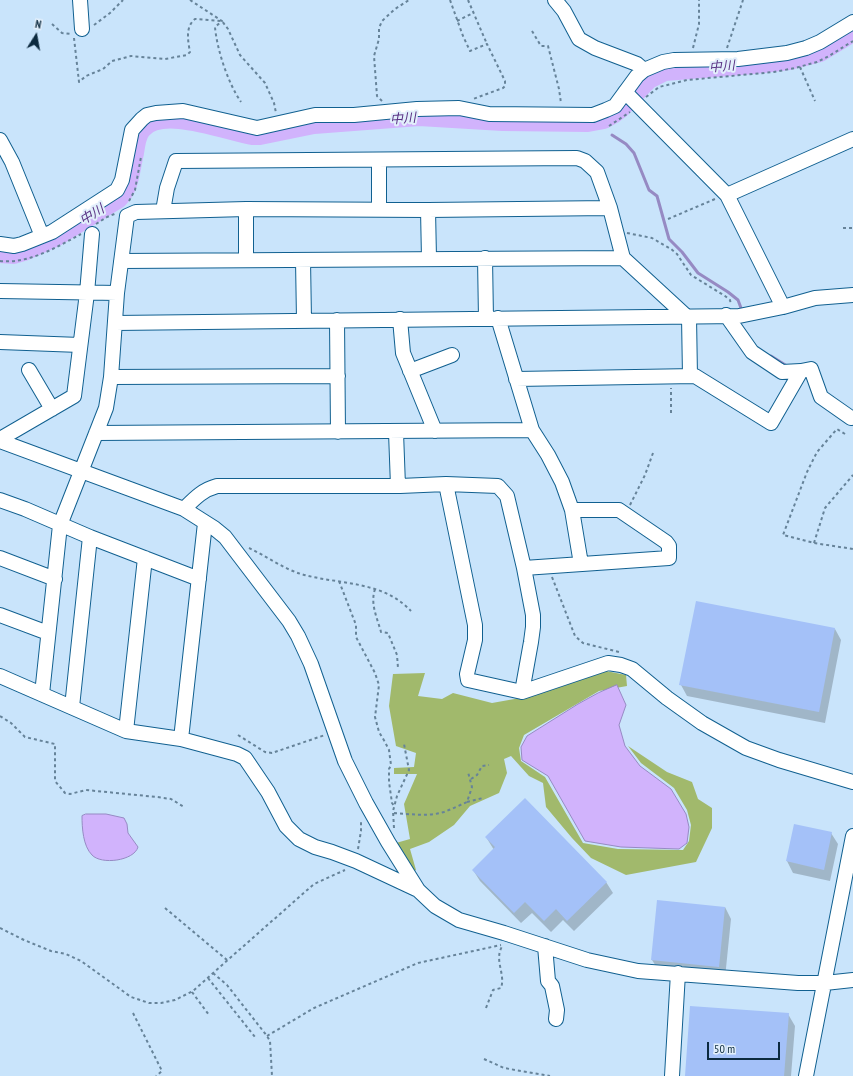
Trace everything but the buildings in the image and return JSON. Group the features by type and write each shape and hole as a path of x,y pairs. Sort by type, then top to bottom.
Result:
{"street":[{"path":"78,31 80,0"},
{"path":"555,0 564,11 579,39 595,48 637,64 644,70"},
{"path":"633,99 637,76 644,70 663,62 674,60 766,56 787,53 806,48 831,36 853,22"},
{"path":"0,244 14,246 52,232 117,190 122,180 132,130 147,115 183,111 257,128 315,115 354,115 416,109 459,108 489,114 593,115 633,99"},
{"path":"633,99 726,193 783,307"},
{"path":"726,193 853,139"},
{"path":"0,140 12,162 42,236"},
{"path":"163,211 167,188 176,161 577,158 585,161 597,172 610,208 623,258 688,317 690,376"},
{"path":"379,160 380,209"},
{"path":"42,694 60,525 106,408 111,377 116,293 127,210 136,212 610,208"},
{"path":"246,210 246,260"},
{"path":"428,210 429,258"},
{"path":"0,440 74,396 87,293 89,231"},
{"path":"486,258 492,319 516,379 532,430 562,482 572,510 581,564"},
{"path":"120,261 623,258"},
{"path":"303,260 304,320"},
{"path":"0,291 116,293"},
{"path":"115,323 739,316 783,307 815,298 853,295"},
{"path":"729,316 752,352 782,372 811,369 821,397 852,416"},
{"path":"400,319 403,353 435,432"},
{"path":"337,320 338,432"},
{"path":"0,342 80,345"},
{"path":"410,371 452,355"},
{"path":"28,370 52,409"},
{"path":"516,379 695,376 771,423 801,371"},
{"path":"111,377 338,376"},
{"path":"96,433 435,432 532,430"},
{"path":"396,432 398,486"},
{"path":"0,440 184,509 225,537 289,621 298,636 311,664 345,761 387,840 418,890 435,906 459,920 507,938 545,946 607,966 638,971 798,983 825,983 853,980"},
{"path":"446,484 475,626 475,640 467,674 468,680 522,692 608,663 621,665 632,670 702,723 746,748 779,760 853,782"},
{"path":"184,509 207,488 217,486 398,486 446,484 493,484 498,486 507,496 524,568 533,615 533,627 522,692"},
{"path":"0,500 199,579"},
{"path":"524,568 669,558 668,546 666,542 619,510 572,510"},
{"path":"181,739 205,523"},
{"path":"72,707 90,537"},
{"path":"0,558 55,579"},
{"path":"126,731 145,558"},
{"path":"0,615 48,633"},
{"path":"0,676 126,731 181,739 237,754 245,758 268,792 286,826 299,839 315,847 356,861 418,890"},
{"path":"806,1076 853,836"},
{"path":"545,946 548,981 552,986 557,1010 556,1019"},
{"path":"672,1076 678,973"}],"path":[{"path":"190,0 222,21 228,29 240,55 265,83 274,103 278,124"},
{"path":"385,102 377,96 374,56 379,39 379,28 382,20 409,0"},
{"path":"450,0 470,51 488,44"},
{"path":"468,0 505,81 505,86 503,88 472,99"},
{"path":"693,59 694,46 699,24 699,0"},
{"path":"724,59 743,0"},
{"path":"457,21 473,13"},
{"path":"78,31 80,82 86,76 103,69 112,61 131,56 165,59 188,55 190,52 188,38 191,22 194,19 222,21"},
{"path":"222,21 215,27 216,44 235,92 241,102"},
{"path":"532,31 541,46 548,46 559,89 562,115"},
{"path":"609,126 633,99 665,84 687,80 774,72 800,67 817,62 853,41"},
{"path":"800,67 815,101"},
{"path":"0,261 13,262 27,259 59,246 89,231 114,214 123,214 127,210 135,190 141,157"},
{"path":"668,220 726,193"},
{"path":"843,228 853,228"},
{"path":"616,233 622,232 652,238 671,249 677,254 691,275 717,290 730,300 729,316"},
{"path":"671,413 672,377"},
{"path":"845,434 837,429 817,452 807,472 783,535 814,543 853,549"},
{"path":"625,514 645,475 653,453"},
{"path":"814,543 826,508 853,475"},
{"path":"249,548 301,574 376,589 402,602 411,611"},
{"path":"548,567 575,636 583,643 622,652"},
{"path":"339,581 356,625 356,637 375,673 379,685 375,717 379,732 389,750 392,803 395,807"},
{"path":"376,589 373,595 373,605 381,632 388,633 397,655 398,668"},
{"path":"0,716 11,723 25,737 54,744 55,781 65,793 70,794 86,790 158,797 171,800 184,807"},
{"path":"238,735 265,752 272,752 335,732"},
{"path":"387,840 394,832 394,813 397,796 408,770 404,744"},
{"path":"470,780 477,774 482,766 489,765"},
{"path":"467,802 472,787 468,772"},
{"path":"394,813 423,815 434,814 445,812 467,802 483,798"},
{"path":"0,928 31,943 51,951 66,954 81,961 131,997 138,1000 149,1003 161,1003 175,1000 192,992 314,884 354,865 361,830 361,817"},
{"path":"165,908 227,960"},
{"path":"486,1008 493,990 501,988 503,983 499,960 500,949 507,938"},
{"path":"267,1036 314,1008 418,963 507,938"},
{"path":"213,973 227,985 270,1041 272,1076"},
{"path":"208,978 255,1037"},
{"path":"192,992 209,1015"},
{"path":"133,1013 162,1071 156,1076"},
{"path":"484,1059 504,1068 550,1076"}],"green space":[{"path":"606,671 626,675 627,686 599,691 524,735 519,748 521,761 545,777 583,843 618,849 683,850 689,841 691,825 687,810 674,788 641,763 628,746 667,772 692,782 698,799 712,808 712,828 696,862 626,875 591,858 546,807 543,783 529,776 511,756 504,759 507,773 499,793 470,806 454,825 429,842 410,849 416,870 411,874 396,843 410,839 404,804 417,774 394,774 394,768 414,767 416,753 396,746 389,706 393,674 425,673 418,696 442,699 453,693 492,703 520,698"}],"shaded area":[{"path":"617,685 626,705 619,725 625,746 640,766 671,789 686,814 689,827 687,843 679,849 621,847 585,841 548,776 522,760 521,747 527,736 578,704"},
{"path":"86,814 106,814 124,818 127,824 128,833 138,847 135,852 130,856 109,861 96,858 92,855 85,842 83,831 82,816"}],"waterway":[{"name":"中川","path":"0,254 14,255 57,237 119,199 128,183 139,135 142,130 151,123 164,120 195,122 253,136 260,136 314,125 419,117 503,122 588,123 604,120 613,115 621,109 649,80 665,72 789,61 820,53 853,33"},
{"path":"612,135 626,144 634,153 649,190 657,196 669,239 682,252 698,273 738,300 741,308"},
{"path":"771,356 787,366"}]}
